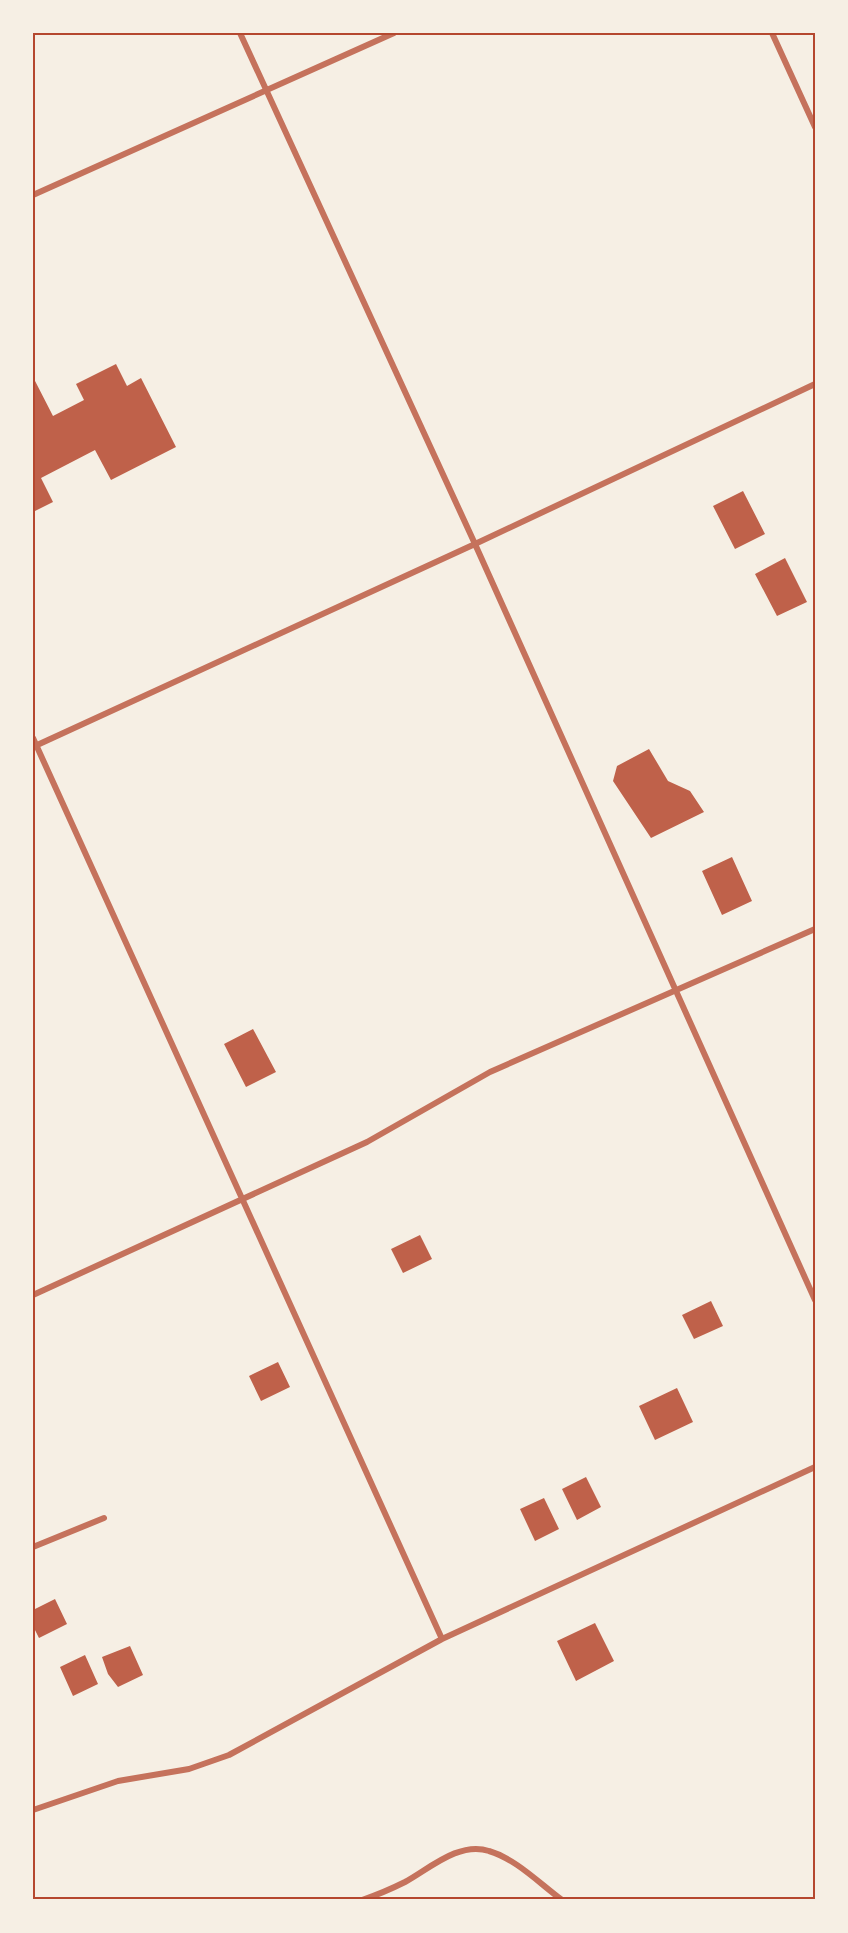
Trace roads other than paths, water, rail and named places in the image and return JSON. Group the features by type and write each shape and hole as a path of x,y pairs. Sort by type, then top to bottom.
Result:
{"street":[{"path":"240,33 475,544 815,1300"},
{"path":"33,195 394,33"},
{"path":"772,33 815,127"},
{"path":"35,746 475,544 815,384"},
{"path":"33,738 442,1639"},
{"path":"33,1295 367,1142 490,1072 815,929"},
{"path":"33,1810 118,1781 189,1768 229,1755 442,1639 815,1467"},
{"path":"33,1547 104,1518"},
{"path":"362,1900 388,1891 447,1857 474,1849 488,1850 509,1860 562,1900"}]}
